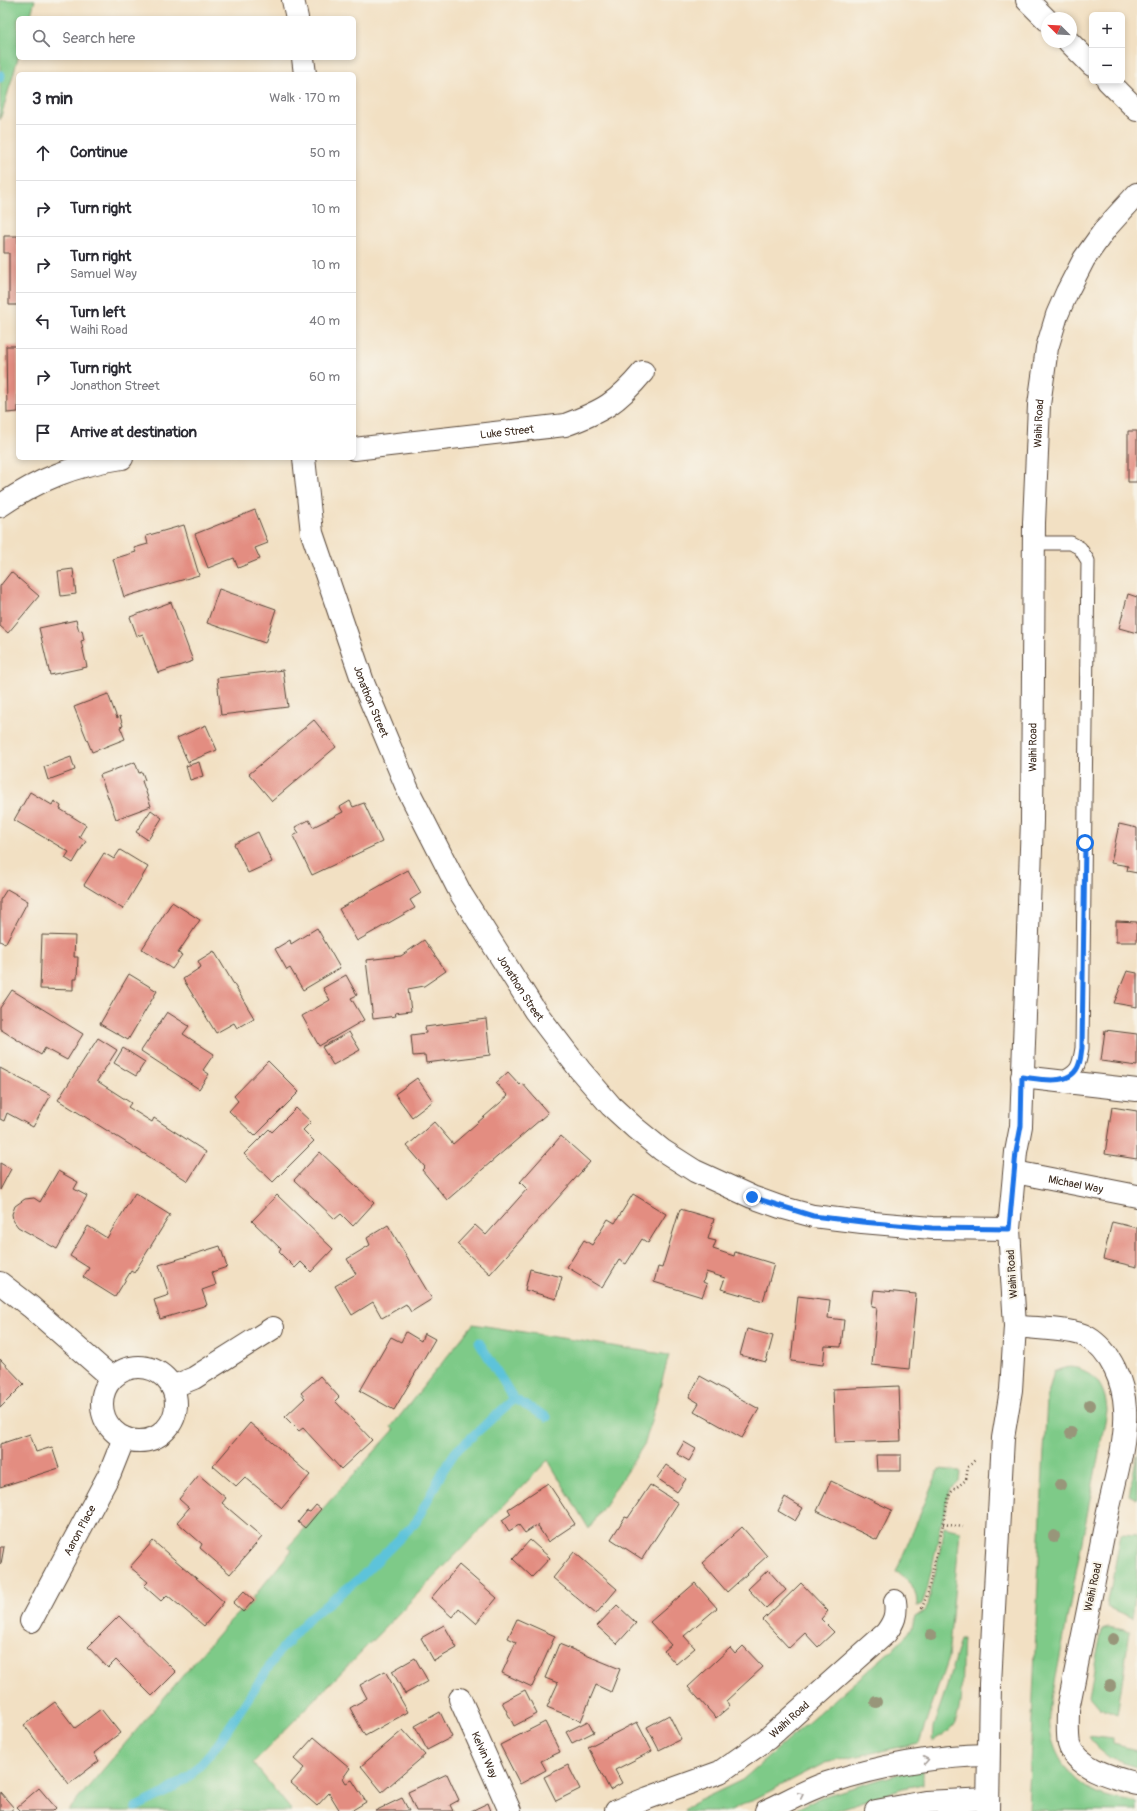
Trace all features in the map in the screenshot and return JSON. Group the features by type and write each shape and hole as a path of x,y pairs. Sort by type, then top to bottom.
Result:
{"main road":[{"path":"293,0 297,16"},
{"path":"1027,0 1041,14"},
{"path":"1075,48 1089,62"},
{"path":"303,60 305,72"},
{"path":"1111,84 1137,110"},
{"name":"Waihi Road","path":"876,1811 925,1802 988,1805 988,1755 1003,1438 1011,1390 1016,1326 1009,1229 1016,1152 1021,1126 1032,820 1034,543 1039,405 1049,342 1057,315 1084,259 1106,228 1137,194"},
{"name":"Luke Street","path":"356,450 565,425 591,416 612,404 643,372"},
{"path":"0,506 18,493 48,478 76,467 112,460"},
{"name":"Jonathon Street","path":"304,460 312,533 364,685 408,790 461,894 535,1011 580,1070 612,1106 635,1128 662,1150 695,1171 745,1195 780,1207 813,1216 862,1222 932,1228 1009,1229"},
{"path":"1022,1077 1137,1090"},
{"name":"Michael Way","path":"1015,1172 1137,1196"},
{"path":"0,1283 31,1306 112,1378"},
{"name":"Waihi Road","path":"1016,1326 1069,1331 1087,1337 1105,1353 1116,1372 1123,1394 1125,1410 1120,1455 1068,1709 1069,1744 1074,1754 1084,1763 1112,1777 1137,1784"},
{"path":"172,1387 194,1378 273,1328"},
{"path":"142,1367 160,1373 172,1387 175,1396 175,1409 171,1422 166,1430 159,1436 150,1439 133,1441 116,1434 109,1427 102,1409 102,1400 105,1388 112,1378 121,1372 132,1368 142,1367"},
{"name":"Aaron Place","path":"31,1621 110,1473 124,1438"},
{"name":"Waihi Road","path":"616,1811 652,1807 720,1772 767,1739 886,1633 894,1623 896,1606"},
{"name":"Kelvin Way","path":"460,1699 510,1811"},
{"path":"766,1811 826,1784 888,1766 941,1758 988,1755"}],"lane":[{"path":"1034,543 1072,543 1080,548 1088,561 1082,1048 1079,1065 1071,1075 1057,1081"}],"path":[{"path":"896,1606 915,1611 922,1609 949,1496 953,1490 966,1480 968,1467"},
{"path":"943,1524 963,1527"}],"green space":[{"path":"0,0 35,0 31,16 16,16 16,60 17,60 0,120"},
{"path":"473,1324 669,1355 645,1443 589,1529 548,1460 253,1763 292,1811 68,1811 224,1627 241,1610 243,1612 254,1600 252,1599 292,1550 288,1547 394,1430 391,1427"},
{"path":"1070,1367 1086,1371 1097,1381 1104,1395 1107,1411 1052,1697 1050,1710 1051,1736 1062,1762 1080,1783 1098,1794 1137,1803 1137,1811 1028,1810 1047,1399 1054,1371"},
{"path":"1137,1454 1137,1499 1129,1495"},
{"path":"939,1469 960,1471 959,1481 949,1491 927,1590 922,1604 917,1606 916,1595 912,1586 906,1578 896,1572"},
{"path":"945,1527 960,1531 948,1658 919,1743 825,1763 731,1811 684,1811 686,1807 742,1780 903,1640 912,1628 915,1617 923,1612 928,1605"},
{"path":"1121,1534 1137,1535 1137,1583 1132,1618 1107,1607"},
{"path":"1108,1627 1130,1631 1117,1715 1100,1708 1089,1695 1102,1629"},
{"path":"960,1639 963,1639 962,1684 957,1717 954,1725 944,1735 932,1742 933,1727 947,1686"},
{"path":"1089,1736 1113,1739 1113,1744 1137,1750 1137,1766 1103,1753 1093,1743"},
{"path":"923,1769 923,1784 903,1788 834,1811 792,1811 821,1797 898,1774"}],"building":[{"path":"4,236 16,236 16,305 9,305 9,253 4,253"},
{"path":"6,346 16,346 16,412 7,413"},
{"path":"1128,431 1137,431 1137,482 1128,482"},
{"path":"255,510 268,543 255,548 260,559 238,568 234,558 208,568 195,534"},
{"path":"184,525 199,575 124,597 113,559 136,552 134,548 148,544 146,536"},
{"path":"73,569 76,594 61,596 58,571"},
{"path":"11,572 39,596 8,633 0,626 0,586"},
{"path":"219,589 276,609 265,643 207,623"},
{"path":"1128,594 1137,597 1137,633 1119,628"},
{"path":"171,602 193,661 158,673 143,634 137,636 130,617"},
{"path":"76,620 79,631 82,630 84,640 81,641 87,667 50,675 39,628"},
{"path":"283,670 288,707 221,715 217,678"},
{"path":"108,694 117,718 120,716 123,726 120,727 125,739 92,752 74,707"},
{"path":"314,720 336,747 272,801 249,774"},
{"path":"206,725 217,750 188,762 177,738"},
{"path":"71,757 75,770 48,780 44,767"},
{"path":"135,762 139,773 142,772 145,780 142,781 151,806 116,819 100,775"},
{"path":"199,762 203,776 190,780 186,766"},
{"path":"30,792 52,805 54,801 61,806 60,809 86,825 79,837 86,841 73,863 65,858 69,852 14,820"},
{"path":"350,801 353,807 364,803 382,842 312,875 293,836 299,833 295,827 309,820 313,827 343,812 340,807"},
{"path":"151,810 162,818 148,840 136,832"},
{"path":"1119,824 1137,828 1137,873 1127,871 1128,866 1111,863"},
{"path":"258,832 272,862 248,873 234,844"},
{"path":"120,850 148,867 123,909 84,885 104,853 114,859"},
{"path":"408,870 421,893 410,900 415,908 357,941 339,909"},
{"path":"7,889 28,901 5,944 0,941 0,900"},
{"path":"172,902 200,920 178,953 182,955 172,969 142,949"},
{"path":"1116,921 1137,922 1137,942 1116,942"},
{"path":"317,928 340,968 303,990 290,968 287,970 275,949 290,940 291,944"},
{"path":"42,935 75,936 74,957 78,957 77,979 73,979 73,990 40,989"},
{"path":"424,940 446,971 424,986 408,989 411,1011 395,1013 396,1016 373,1019 366,960 401,956"},
{"path":"214,951 254,1018 237,1028 234,1023 216,1033 183,979 201,967 198,961"},
{"path":"1127,971 1137,973 1137,1007 1114,1003"},
{"path":"129,974 157,991 128,1040 100,1024"},
{"path":"346,975 357,995 351,998 364,1020 319,1046 302,1016 330,1000 323,988"},
{"path":"12,990 83,1034 67,1060 45,1048 41,1055 0,1029 0,1008"},
{"path":"167,1012 189,1026 183,1034 214,1054 203,1070 209,1074 199,1089 141,1051"},
{"path":"486,1019 490,1055 426,1063 425,1055 413,1056 411,1035 426,1033 425,1027"},
{"path":"1105,1030 1137,1034 1137,1066 1101,1061"},
{"path":"349,1032 360,1050 333,1065 322,1047"},
{"path":"98,1038 117,1050 97,1081 131,1103 128,1107 152,1122 154,1118 206,1152 188,1181 58,1100"},
{"path":"123,1048 145,1062 136,1076 114,1063"},
{"path":"268,1061 299,1092 255,1136 229,1111 238,1101 234,1096"},
{"path":"0,1068 51,1095 33,1127 7,1113 4,1121 0,1119"},
{"path":"508,1072 520,1085 522,1083 548,1113 447,1200 422,1170 425,1167 407,1146 434,1122 453,1144 508,1096 496,1083"},
{"path":"417,1078 433,1101 412,1117 395,1094"},
{"path":"1112,1107 1137,1111 1137,1159 1105,1154"},
{"path":"296,1108 311,1122 303,1130 314,1141 273,1182 244,1154 269,1129 272,1132"},
{"path":"561,1136 590,1162 490,1274 457,1244 475,1225 486,1235 527,1189 520,1182"},
{"path":"320,1152 374,1203 353,1226 341,1214 335,1219 294,1180"},
{"path":"0,1163 11,1169 0,1190"},
{"path":"58,1171 78,1182 74,1189 87,1196 57,1249 18,1227 13,1220 12,1214 15,1206 25,1199 34,1198 40,1202"},
{"path":"135,1193 170,1215 134,1273 131,1271 115,1297 83,1277 89,1268 70,1256 88,1226 107,1238"},
{"path":"633,1194 666,1214 648,1243 642,1239 626,1264 619,1260 602,1288 567,1267 584,1240 592,1245 608,1219 615,1223"},
{"path":"277,1195 333,1249 311,1272 301,1262 295,1268 279,1252 281,1249 252,1221"},
{"path":"680,1209 714,1219 708,1239 716,1241 713,1249 734,1256 735,1252 774,1264 763,1301 721,1289 725,1278 706,1272 703,1282 707,1284 702,1297 654,1282 658,1267 662,1268"},
{"path":"1112,1222 1137,1228 1137,1267 1103,1259"},
{"path":"388,1225 432,1299 411,1312 406,1304 382,1318 373,1302 352,1315 335,1286 356,1274 347,1259 370,1245 367,1238"},
{"path":"220,1246 227,1267 212,1272 216,1285 202,1290 207,1305 160,1319 154,1300 169,1295 159,1265"},
{"path":"530,1269 562,1277 556,1299 525,1290"},
{"path":"874,1290 916,1294 909,1369 872,1365 877,1307 872,1306"},
{"path":"798,1296 830,1300 828,1318 844,1320 841,1347 825,1346 823,1365 791,1361"},
{"path":"747,1329 773,1336 766,1362 740,1355"},
{"path":"406,1332 421,1341 424,1333 435,1339 394,1410 360,1391 391,1337 401,1342"},
{"path":"0,1359 24,1384 0,1408"},
{"path":"320,1376 339,1397 335,1401 372,1440 341,1469 303,1428 299,1431 285,1417 305,1398 301,1393"},
{"path":"700,1376 759,1409 742,1438 694,1411 699,1403 689,1397"},
{"path":"899,1386 901,1441 835,1443 833,1389"},
{"path":"250,1423 310,1475 282,1508 245,1477 236,1486 213,1466"},
{"path":"30,1434 36,1452 52,1447 59,1468 0,1487 0,1444"},
{"path":"684,1442 696,1449 689,1461 677,1454"},
{"path":"876,1455 901,1455 901,1471 877,1471"},
{"path":"666,1465 686,1479 677,1492 657,1478"},
{"path":"199,1475 226,1498 222,1503 262,1537 230,1574 200,1548 202,1544 177,1522 189,1508 179,1499"},
{"path":"831,1481 892,1510 877,1540 817,1511"},
{"path":"548,1483 575,1524 548,1542 537,1525 525,1533 519,1525 509,1531 502,1520 511,1514 508,1509"},
{"path":"650,1485 678,1503 642,1559 611,1539 625,1517 628,1518"},
{"path":"785,1497 803,1508 795,1521 778,1511"},
{"path":"316,1505 321,1509 305,1528 298,1522 307,1511 310,1512"},
{"path":"742,1527 767,1556 727,1592 702,1563"},
{"path":"530,1540 550,1558 532,1577 513,1559"},
{"path":"153,1541 224,1602 204,1626 167,1595 161,1601 144,1586 148,1582 130,1567"},
{"path":"0,1547 4,1547 1,1564 0,1564"},
{"path":"574,1552 617,1589 596,1614 553,1578"},
{"path":"459,1565 497,1598 476,1623 459,1608 452,1617 431,1598"},
{"path":"768,1570 786,1590 766,1608 748,1589"},
{"path":"695,1583 717,1608 684,1636 695,1648 676,1664 664,1651 671,1645 650,1622"},
{"path":"801,1583 828,1611 821,1619 834,1632 818,1647 805,1633 789,1648 763,1620"},
{"path":"244,1591 254,1600 243,1612 233,1603"},
{"path":"617,1605 636,1623 617,1644 597,1626"},
{"path":"119,1616 176,1672 152,1696 116,1660 108,1668 88,1647"},
{"path":"517,1619 555,1636 532,1687 502,1673 516,1642 508,1638"},
{"path":"444,1625 457,1648 434,1661 421,1638"},
{"path":"559,1644 620,1669 611,1692 596,1685 581,1721 547,1707 558,1683 545,1678"},
{"path":"743,1646 763,1667 726,1701 730,1706 716,1718 688,1687 730,1648 735,1654"},
{"path":"415,1658 428,1681 405,1694 392,1671"},
{"path":"385,1671 408,1712 365,1736 350,1708 367,1698 360,1685"},
{"path":"525,1690 537,1714 514,1726 502,1702"},
{"path":"55,1702 75,1728 101,1709 120,1733 94,1753 99,1761 69,1784 24,1725"},
{"path":"440,1712 452,1737 427,1750 415,1726"},
{"path":"669,1715 681,1739 659,1750 647,1727"},
{"path":"588,1721 594,1732 572,1743 566,1732"},
{"path":"545,1722 560,1752 541,1761 546,1770 520,1784 500,1745"},
{"path":"637,1722 652,1751 615,1770 622,1783 610,1790 588,1747"},
{"path":"403,1730 425,1755 382,1792 361,1766"},
{"path":"314,1737 350,1768 343,1778 346,1783 352,1780 366,1802 351,1811 340,1811 329,1793 317,1806 291,1783 304,1768 294,1759"},
{"path":"568,1765 580,1789 556,1801 544,1777"},
{"path":"447,1774 459,1800 450,1805 453,1811 416,1811 408,1792"},
{"path":"39,1788 56,1808 53,1811 21,1811 17,1807"},
{"path":"0,1792 14,1808 10,1811 0,1811"},
{"path":"402,1798 409,1811 375,1811"},
{"path":"488,1803 491,1811 471,1811"}],"waterway":[{"path":"136,1807 165,1793 191,1775 218,1744 278,1653 307,1620 361,1577 416,1522 444,1469 456,1451 514,1399 479,1342"},
{"path":"514,1399 547,1417"}],"route":[{"path":"752,1197 780,1207 813,1216 932,1228 986,1230 1009,1229 1016,1152 1021,1126 1022,1077 1057,1081 1071,1075 1079,1065 1082,1048 1085,843"}]}
